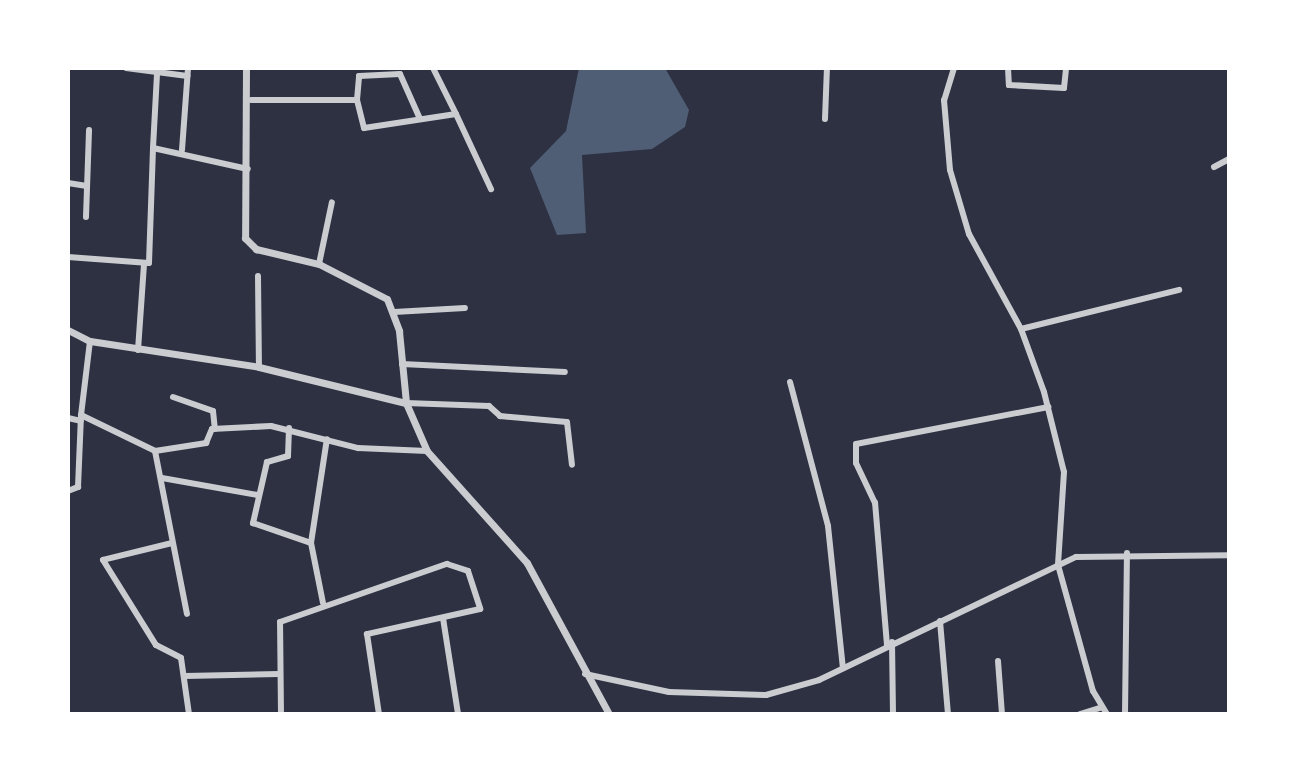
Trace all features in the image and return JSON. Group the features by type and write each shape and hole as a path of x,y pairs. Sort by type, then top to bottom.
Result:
{"street":[{"path":"126,68 157,74 188,72 182,150"},
{"path":"246,68 251,100 248,245 319,264 378,291 394,312 406,403 427,451 510,538 609,714"},
{"path":"433,68 491,189"},
{"path":"825,119 827,68"},
{"path":"954,68 944,115 955,191 969,234 1021,329 1048,407 1064,472 1058,565 1100,708 1107,714"},
{"path":"1008,68 1009,85 1064,88 1066,68"},
{"path":"68,257 144,264 152,258 157,74"},
{"path":"420,119 400,74 359,76 357,100 364,128 456,114"},
{"path":"251,100 357,100"},
{"path":"86,217 89,130"},
{"path":"153,148 182,150 208,163 248,169"},
{"path":"1214,167 1229,159"},
{"path":"68,183 87,186"},
{"path":"319,264 332,202"},
{"path":"138,350 144,264"},
{"path":"258,276 259,367"},
{"path":"1021,329 1179,290"},
{"path":"394,312 465,308"},
{"path":"68,330 90,341 259,367 406,403 489,406 500,416 563,421 573,430 572,465"},
{"path":"68,491 78,487 81,418 90,341"},
{"path":"402,364 565,372"},
{"path":"790,382 828,526 843,668"},
{"path":"68,418 81,418 155,451 206,443 215,429 213,411 173,397"},
{"path":"893,714 890,644 875,503 856,463 856,444 1048,407"},
{"path":"215,429 289,428 367,449 427,451"},
{"path":"289,428 289,454 268,459 257,495 255,526 311,543"},
{"path":"323,603 311,543 327,439"},
{"path":"155,451 187,614"},
{"path":"162,478 257,495"},
{"path":"172,543 103,560 156,645 181,658 189,714"},
{"path":"1125,714 1127,553"},
{"path":"585,674 735,696 792,689 843,668 1058,565 1088,554 1229,555"},
{"path":"281,714 280,622 323,603 447,564 468,571 480,609 367,634 379,714"},
{"path":"443,618 458,714"},
{"path":"940,621 948,714"},
{"path":"998,661 1002,714"},
{"path":"185,676 279,674"},
{"path":"1080,714 1100,708"}],"water":[{"path":"579,68 665,68 689,110 685,127 652,149 582,155 586,233 557,235 530,168 566,131"}]}
